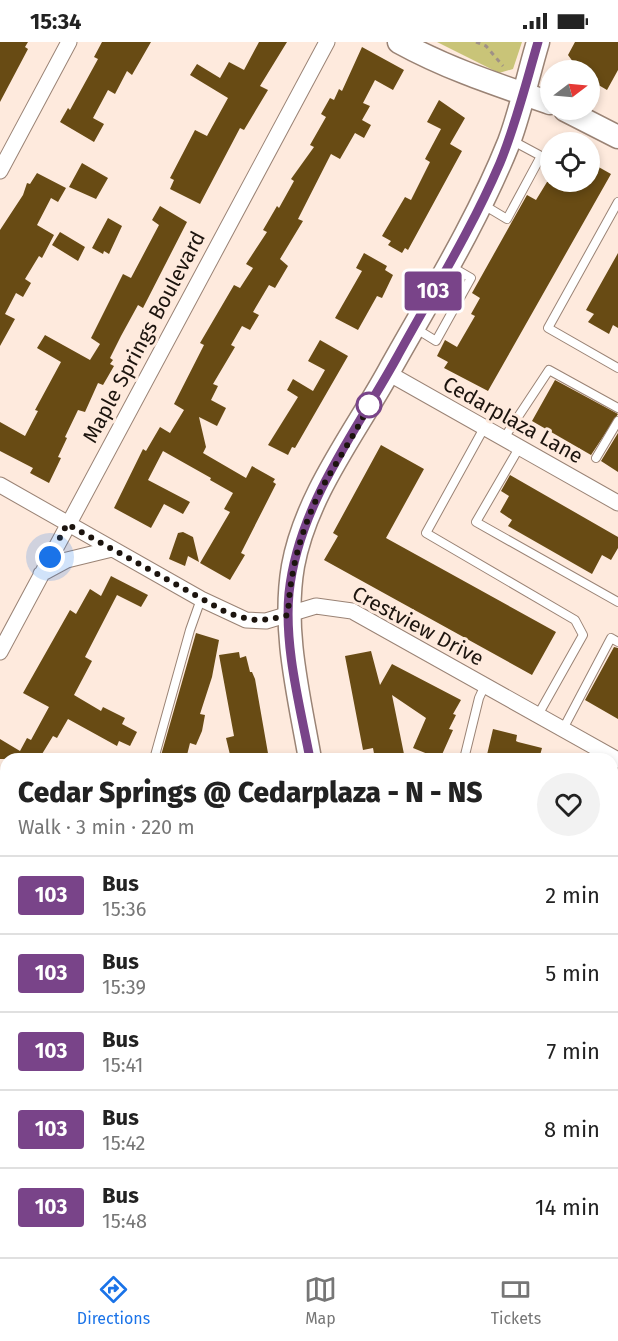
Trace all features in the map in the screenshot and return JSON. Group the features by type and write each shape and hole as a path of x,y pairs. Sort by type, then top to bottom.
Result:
{"main road":[{"path":"399,42 435,62 540,100"},
{"path":"309,753 293,663 288,615 294,564 310,514 481,203 510,139 538,42"},
{"path":"585,120 618,137"}],"street":[{"path":"0,171 69,42"},
{"name":"Maple Springs Boulevard","path":"0,652 327,42"},
{"name":"Cedarplaza Lane","path":"388,374 618,503"},
{"name":"Crestview Drive","path":"0,485 201,599 246,620 261,621 316,606 352,611 563,729 593,753"},
{"path":"41,574 67,560 112,549"}],"lane":[{"path":"481,203 507,219 541,156 510,139"},
{"path":"618,202 548,328 618,368"},
{"path":"504,439 549,370 618,408"},
{"path":"596,458 618,421"},
{"path":"484,428 426,533 575,620 583,635 538,715"},
{"path":"519,448 477,522 618,602"},
{"path":"156,753 189,630 201,599"},
{"path":"563,729 611,638 618,642"},
{"path":"465,753 479,698 485,685"}],"path":[{"path":"476,42 484,44 501,64 509,69"}],"shaded area":[{"path":"437,42 522,42 513,69 499,73"}],"building":[{"path":"0,42 28,42 25,47 28,49 0,102"},
{"path":"102,42 151,42 132,75 127,71 115,94 108,90 93,118 104,124 94,142 60,122 68,108 70,110 98,59 94,57"},
{"path":"259,42 287,42 260,86 268,90 244,130 240,128 200,204 170,189 174,180 170,178 195,130 207,136 228,98 190,75 197,64 220,78 229,62 244,70"},
{"path":"575,42 618,42 618,70 607,90 600,86 600,60 572,60 568,55"},
{"path":"362,47 404,70 393,90 375,80 363,103 370,106 362,120 371,125 364,138 355,133 340,159 331,154 298,219 303,221 280,259 288,266 275,288 269,285 253,312 259,315 250,330 242,326 231,345 235,347 213,384 218,386 211,400 226,408 217,426 199,417 206,447 203,453 246,478 252,466 275,479 273,482 276,484 241,553 245,555 230,580 200,563 230,512 224,509 233,493 210,480 211,478 163,451 148,480 190,502 183,514 164,504 151,528 114,508 143,449 146,451 160,427 170,433 184,410 174,404 204,345 200,343 234,285 240,288 253,268 246,264 267,232 263,230 294,181 291,179 314,147 310,145 326,117 321,114 330,98 334,100 339,89 342,91"},
{"path":"439,100 465,118 450,144 462,151 408,250 405,248 402,253 388,245 391,241 382,236 405,197 411,200 430,162 425,159 441,129 427,122"},
{"path":"82,163 108,178 96,199 69,187"},
{"path":"600,168 611,174 488,391 444,368 448,362 437,356 445,340 457,347 475,316 471,314 480,298 472,293 527,195 536,200 541,192 600,192"},
{"path":"37,173 66,188 58,202 51,198 37,225 54,235 42,258 39,256 25,279 31,283 23,297 16,293 5,314 15,319 0,346 0,230 23,195 27,183 30,184"},
{"path":"160,206 187,222 143,308 138,305 121,336 110,358 113,360 110,364 114,366 103,385 98,383 85,412 78,410 65,437 67,438 58,457 61,458 49,483 30,473 33,468 0,451 0,422 25,436 38,411 35,410 61,362 37,348 45,335 90,360 100,344 91,338 123,274 131,278 159,225 152,220"},
{"path":"108,218 122,226 109,254 104,251 103,254 92,248"},
{"path":"60,232 85,247 78,261 52,245"},
{"path":"364,253 387,266 385,270 393,275 382,298 377,296 358,330 335,318 362,271 356,268"},
{"path":"618,253 618,328 613,325 609,334 588,322 594,314 586,310"},
{"path":"320,340 348,356 295,448 292,447 288,455 268,445 298,397 287,390 293,379 313,391 325,370 308,361"},
{"path":"555,380 618,414 591,455 532,421"},
{"path":"618,433 618,472 601,461"},
{"path":"381,445 424,469 386,538 556,632 532,675 324,560 338,536 333,533"},
{"path":"510,475 618,537 618,548 611,560 602,555 592,574 508,526 512,520 500,512 509,496 501,491"},
{"path":"183,532 193,537 199,562 188,556 185,566 169,559 178,533"},
{"path":"111,576 148,595 141,607 117,595 85,657 92,661 74,695 101,711 103,707 125,718 122,724 137,732 130,746 119,741 117,746 68,719 57,738 53,736 43,753 0,753 0,739 20,751 27,738 31,740 49,707 23,693 70,610 76,614 90,589 101,596"},
{"path":"196,633 219,640 212,677 200,714 205,715 202,731 196,745 190,743 188,753 162,753"},
{"path":"614,647 618,648 618,719 585,700"},
{"path":"371,651 380,685 392,664 461,700 453,714 456,715 449,729 453,730 443,753 425,753 413,748 426,718 392,695 404,753 374,753 373,748 363,750 345,656"},
{"path":"239,652 240,658 246,656 250,672 255,679 268,753 230,753 226,738 234,736 219,655"},
{"path":"493,729 517,735 516,741 542,748 541,753 487,753"}],"bus line":[{"name":"103","path":"309,753 293,663 288,615 289,593 300,538 323,486 388,374 481,203 510,139 538,42"}],"route":[{"path":"50,557 67,524 224,611 246,620 261,621 288,615 289,593 300,538 323,486 369,405"}]}
